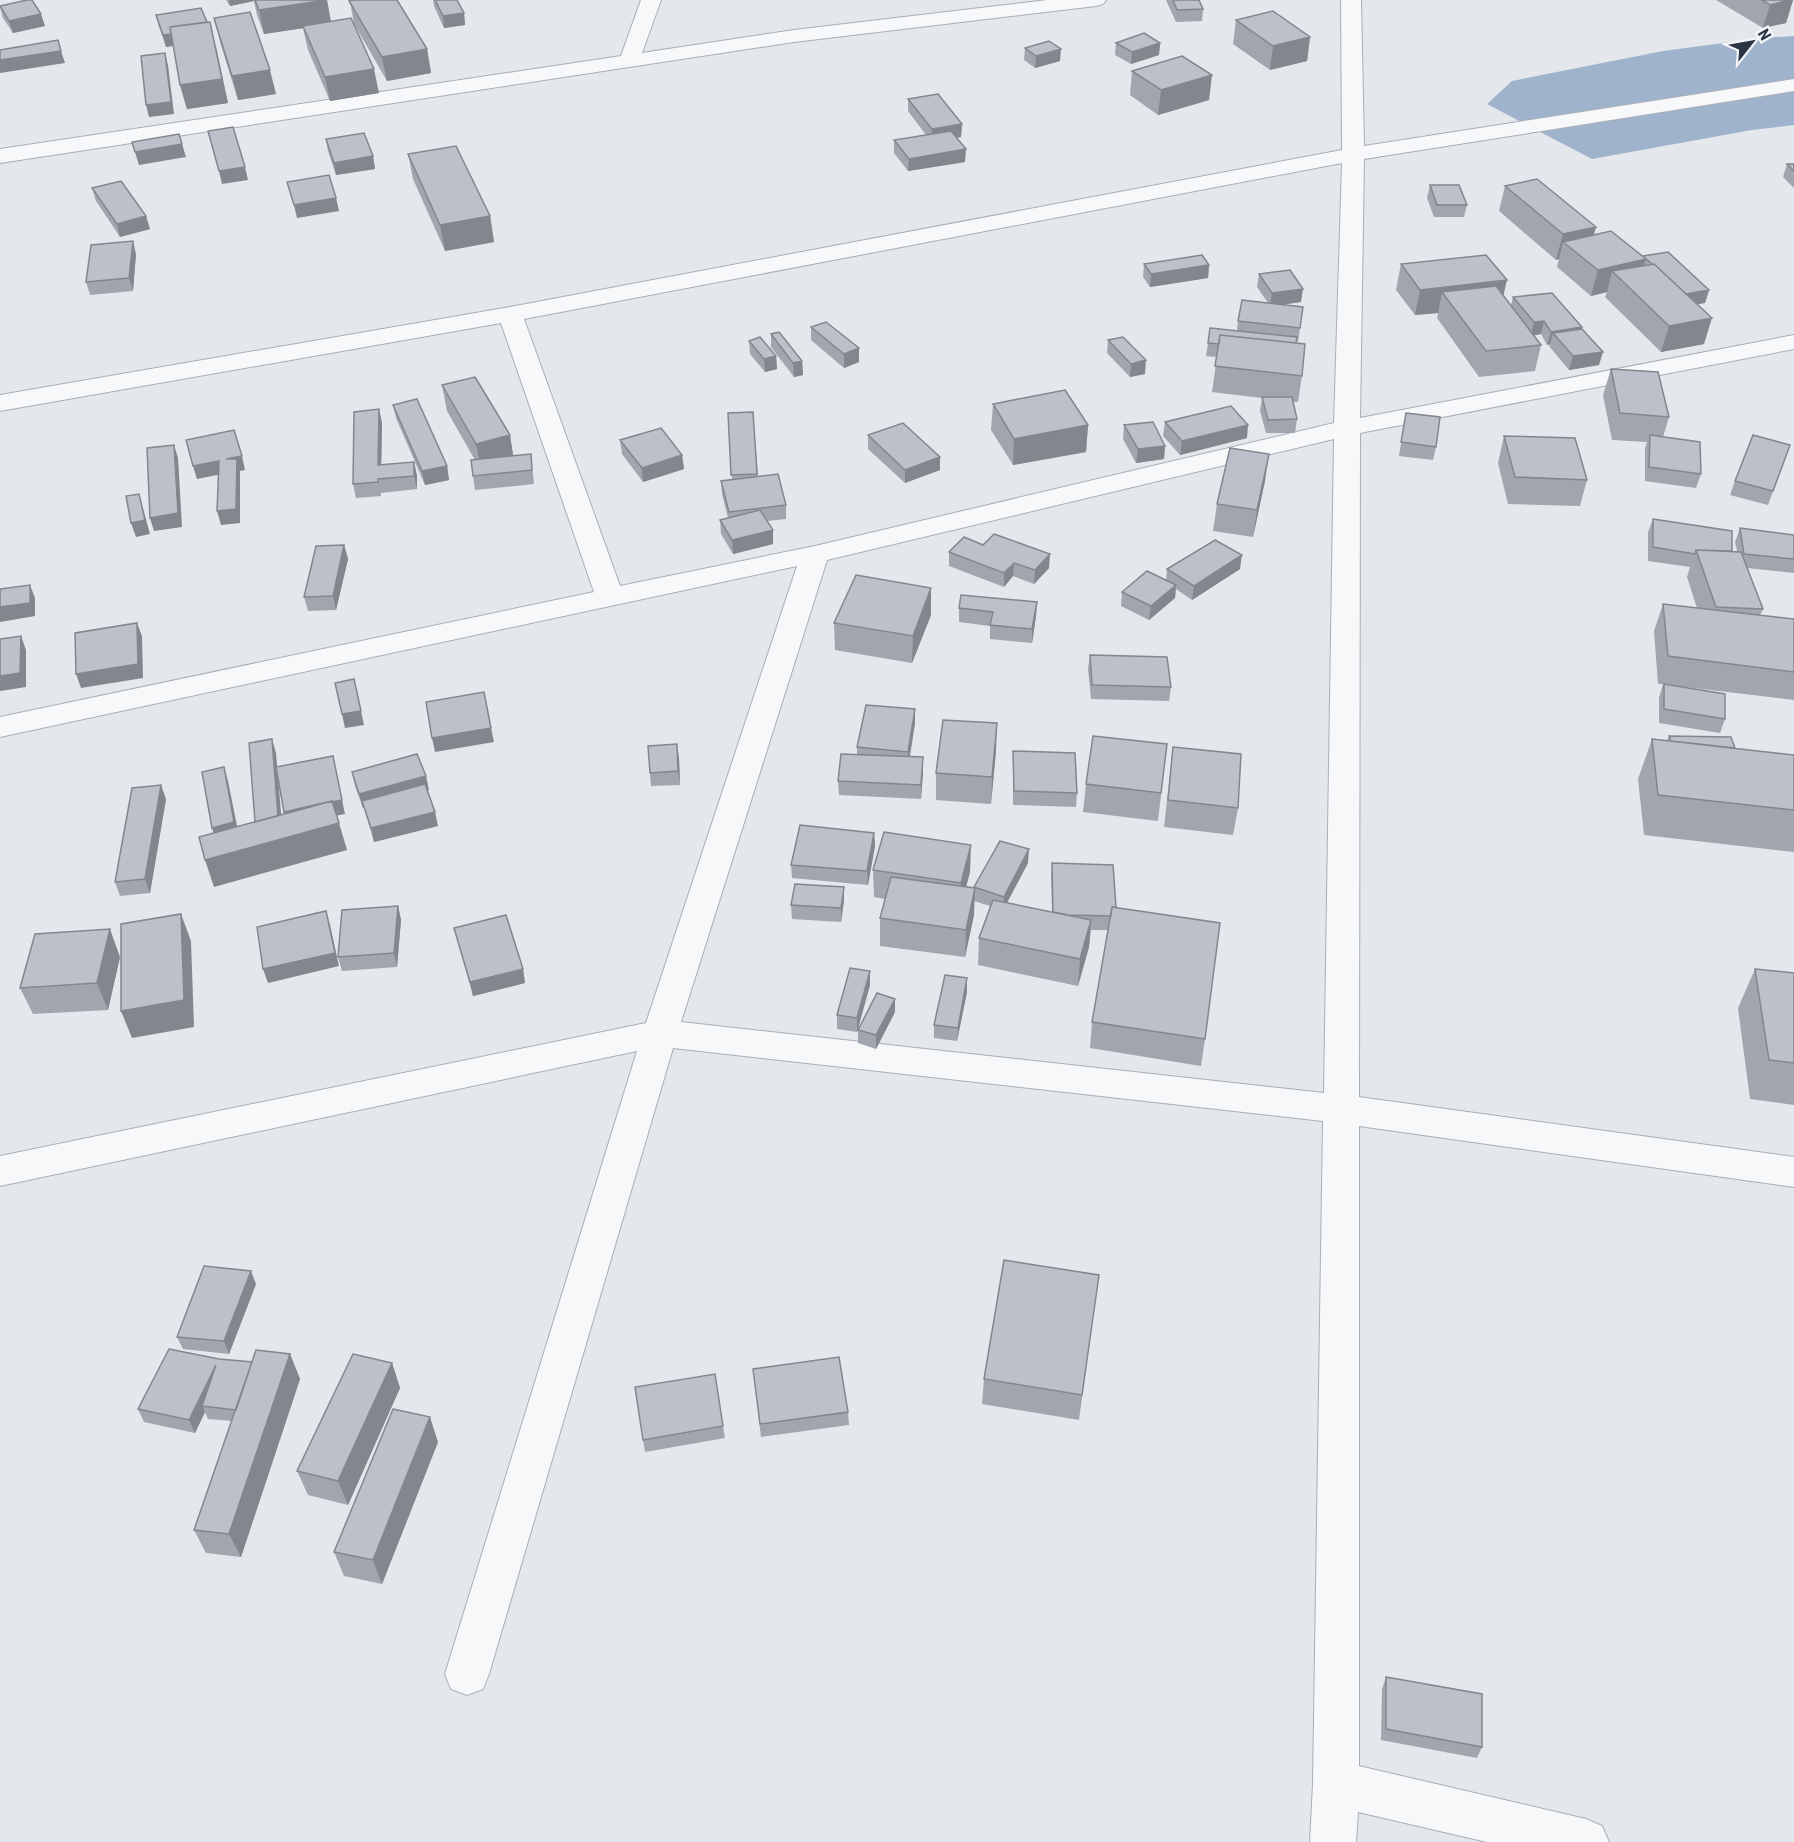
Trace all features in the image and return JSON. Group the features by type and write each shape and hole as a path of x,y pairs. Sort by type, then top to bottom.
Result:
{"street":[{"path":"629,61 651,0"},
{"path":"0,156 980,7 1096,0"},
{"path":"1333,1842 1336,1784 1347,428 1353,154 1351,0"},
{"path":"0,403 510,314 1353,154 1794,85"},
{"path":"510,314 610,597"},
{"path":"0,727 815,554 1347,428 1794,343"},
{"path":"467,1674 660,1033 815,554"},
{"path":"0,1171 660,1033 1342,1109 1794,1172"},
{"path":"1336,1784 1586,1842"}],"water":[{"path":"1794,36 1794,125 1752,130 1592,159 1487,104 1512,81 1663,51"}],"building":[{"path":"32,0 41,14 9,21 0,6"},
{"path":"255,0 327,0 259,10"},
{"path":"397,0 427,49 382,57 349,1"},
{"path":"435,0 457,0 464,13 443,16"},
{"path":"1173,0 1199,0 1203,9 1177,10"},
{"path":"1762,0 1790,0 1770,5"},
{"path":"201,8 207,22 170,27 171,34 163,35 156,15"},
{"path":"1273,11 1310,37 1273,46 1236,20"},
{"path":"250,12 270,70 232,76 214,18"},
{"path":"351,18 374,69 325,77 303,26"},
{"path":"210,22 222,79 180,85 170,27"},
{"path":"1144,33 1160,43 1132,52 1116,43"},
{"path":"58,40 61,51 0,60 0,50"},
{"path":"1049,41 1061,49 1036,56 1025,48"},
{"path":"165,53 171,102 146,105 141,56"},
{"path":"1182,56 1212,75 1161,90 1132,71"},
{"path":"938,94 962,124 932,129 908,99"},
{"path":"233,127 245,167 219,171 208,131"},
{"path":"951,131 966,149 909,159 894,140"},
{"path":"364,133 373,156 334,163 326,139"},
{"path":"179,134 182,144 135,152 132,142"},
{"path":"456,146 490,216 440,225 408,154"},
{"path":"1787,164 1794,164 1794,171"},
{"path":"329,175 336,198 294,205 287,182"},
{"path":"1537,179 1596,227 1563,234 1505,186"},
{"path":"121,181 146,216 117,224 92,188"},
{"path":"1430,185 1459,185 1467,205 1437,205"},
{"path":"1611,231 1646,259 1598,270 1563,242"},
{"path":"133,241 129,278 86,282 91,245"},
{"path":"1668,252 1709,290 1686,294 1643,256"},
{"path":"1202,255 1209,265 1151,274 1144,264"},
{"path":"1486,255 1507,280 1420,290 1401,264"},
{"path":"1654,264 1712,318 1669,326 1612,271"},
{"path":"1290,270 1303,289 1272,293 1259,274"},
{"path":"1496,286 1541,345 1486,351 1442,292"},
{"path":"1552,293 1582,327 1551,332 1544,321 1534,322 1513,297"},
{"path":"1242,300 1303,307 1300,328 1238,321"},
{"path":"826,322 859,348 844,354 811,327"},
{"path":"1210,328 1297,337 1296,343 1220,335 1219,344 1208,343"},
{"path":"1582,329 1603,352 1573,356 1553,333"},
{"path":"779,332 802,361 793,363 771,334"},
{"path":"1220,335 1305,344 1302,376 1215,366"},
{"path":"760,337 776,356 764,359 749,341"},
{"path":"1123,337 1146,360 1131,364 1108,340"},
{"path":"1611,369 1658,372 1669,417 1620,413"},
{"path":"475,377 510,435 476,444 442,385"},
{"path":"1065,390 1088,425 1014,439 993,404"},
{"path":"1262,397 1292,397 1297,419 1268,420"},
{"path":"417,399 447,466 422,471 393,405"},
{"path":"1231,406 1248,425 1182,441 1165,422"},
{"path":"379,409 378,465 414,462 414,476 353,484 354,412"},
{"path":"753,412 757,474 731,475 728,413"},
{"path":"1406,413 1440,417 1436,447 1401,442"},
{"path":"1153,422 1165,446 1138,449 1124,425"},
{"path":"903,423 940,457 905,470 868,435"},
{"path":"661,428 682,455 642,468 620,440"},
{"path":"234,430 242,456 226,459 237,459 236,509 217,511 219,461 193,466 186,440"},
{"path":"1650,435 1700,442 1701,474 1649,467"},
{"path":"1753,435 1790,445 1773,491 1735,481"},
{"path":"1504,436 1575,438 1587,480 1515,477"},
{"path":"174,445 178,513 150,518 147,448"},
{"path":"1230,448 1269,454 1257,510 1217,504"},
{"path":"531,454 532,470 473,476 471,460"},
{"path":"778,474 786,505 729,512 721,481"},
{"path":"139,494 145,520 131,523 126,496"},
{"path":"760,510 773,530 732,540 720,520"},
{"path":"1653,519 1732,531 1732,551 1696,550 1695,554 1653,547"},
{"path":"1740,528 1794,535 1794,559 1744,554"},
{"path":"994,534 1050,554 1035,570 1014,563 1004,573 949,552 964,537 983,545"},
{"path":"1215,540 1242,555 1194,586 1167,569"},
{"path":"344,545 333,596 304,597 316,546"},
{"path":"1696,550 1741,552 1763,609 1716,607"},
{"path":"1147,571 1176,585 1151,606 1122,592"},
{"path":"856,575 931,588 913,636 834,623"},
{"path":"30,585 30,603 0,607 0,589"},
{"path":"961,595 1037,602 1032,629 990,625 993,612 959,608"},
{"path":"1663,604 1794,619 1794,672 1668,656"},
{"path":"137,623 138,664 76,674 75,633"},
{"path":"21,636 20,673 0,676 0,639"},
{"path":"1090,655 1167,657 1171,687 1092,685"},
{"path":"354,679 361,711 342,714 335,683"},
{"path":"1664,684 1725,694 1725,719 1664,709"},
{"path":"484,692 491,728 432,738 426,702"},
{"path":"866,705 915,709 908,752 857,747"},
{"path":"943,720 997,723 992,777 936,773"},
{"path":"1093,736 1167,744 1161,793 1086,784"},
{"path":"1669,736 1731,737 1735,748 1671,741"},
{"path":"272,739 278,816 255,822 249,743"},
{"path":"1652,739 1794,755 1794,810 1658,795"},
{"path":"677,744 678,771 650,773 648,746"},
{"path":"1173,747 1241,754 1238,808 1168,800"},
{"path":"1013,751 1075,753 1077,793 1014,791"},
{"path":"417,754 426,776 359,794 352,772"},
{"path":"841,754 923,757 921,785 838,781"},
{"path":"333,756 342,800 284,812 276,767"},
{"path":"224,767 234,822 212,828 202,772"},
{"path":"425,784 435,812 371,828 362,801"},
{"path":"161,785 145,879 115,882 132,788"},
{"path":"332,801 339,823 205,860 199,837"},
{"path":"800,825 874,833 867,871 791,865"},
{"path":"884,832 971,845 961,883 873,870"},
{"path":"1000,841 1029,849 1004,897 974,887"},
{"path":"1052,863 1113,865 1116,907 1112,907 1111,916 1068,915 1053,912"},
{"path":"891,877 975,888 966,930 880,918"},
{"path":"795,884 844,887 841,908 791,905"},
{"path":"993,900 1091,920 1080,959 979,938"},
{"path":"398,906 394,953 338,957 342,910"},
{"path":"1112,907 1220,923 1205,1039 1092,1022"},
{"path":"326,911 335,953 263,969 257,927"},
{"path":"181,914 184,1000 121,1011 121,924"},
{"path":"506,915 523,969 470,982 454,928"},
{"path":"110,929 97,983 20,988 35,934"},
{"path":"850,968 870,971 857,1018 837,1015"},
{"path":"1755,969 1794,973 1794,1063 1769,1060"},
{"path":"945,975 967,978 958,1028 934,1025"},
{"path":"877,993 895,999 876,1035 858,1030"},
{"path":"1004,1260 1099,1275 1082,1395 984,1379"},
{"path":"204,1266 251,1271 224,1341 177,1337"},
{"path":"169,1349 219,1359 252,1362 236,1410 202,1406 216,1365 189,1420 138,1409"},
{"path":"256,1350 290,1354 229,1534 194,1530"},
{"path":"353,1354 392,1363 338,1481 297,1471"},
{"path":"839,1357 848,1412 760,1424 753,1369"},
{"path":"715,1374 723,1426 643,1440 635,1387"},
{"path":"393,1409 430,1417 373,1560 334,1552"},
{"path":"1386,1677 1482,1694 1482,1747 1386,1729"}]}
